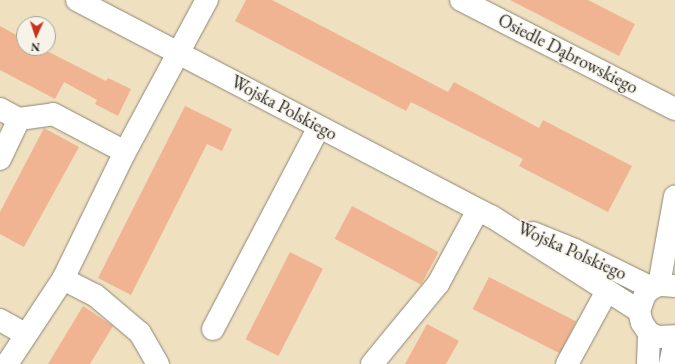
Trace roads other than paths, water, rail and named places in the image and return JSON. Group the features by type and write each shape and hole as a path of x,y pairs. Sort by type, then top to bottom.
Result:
{"street":[{"name":"Wojska Polskiego","path":"77,0 177,54 484,213 639,311"},
{"path":"7,364 25,334 63,279 125,152 207,0"},
{"name":"Osiedle Dąbrowskiego","path":"461,0 675,108"},
{"path":"0,109 19,119 52,114 125,152"},
{"path":"0,159 19,119"},
{"path":"213,329 319,127"},
{"path":"675,196 662,286 645,294 639,311 642,323 649,332 658,337 675,336"},
{"name":"Wojska Polskiego","path":"484,213 662,286"},
{"path":"372,364 438,284 484,213"},
{"path":"63,279 95,295 140,332 158,364"},
{"path":"567,364 607,291"},
{"path":"0,320 25,334"},
{"path":"648,364 649,332"},
{"path":"670,364 675,340"}]}
